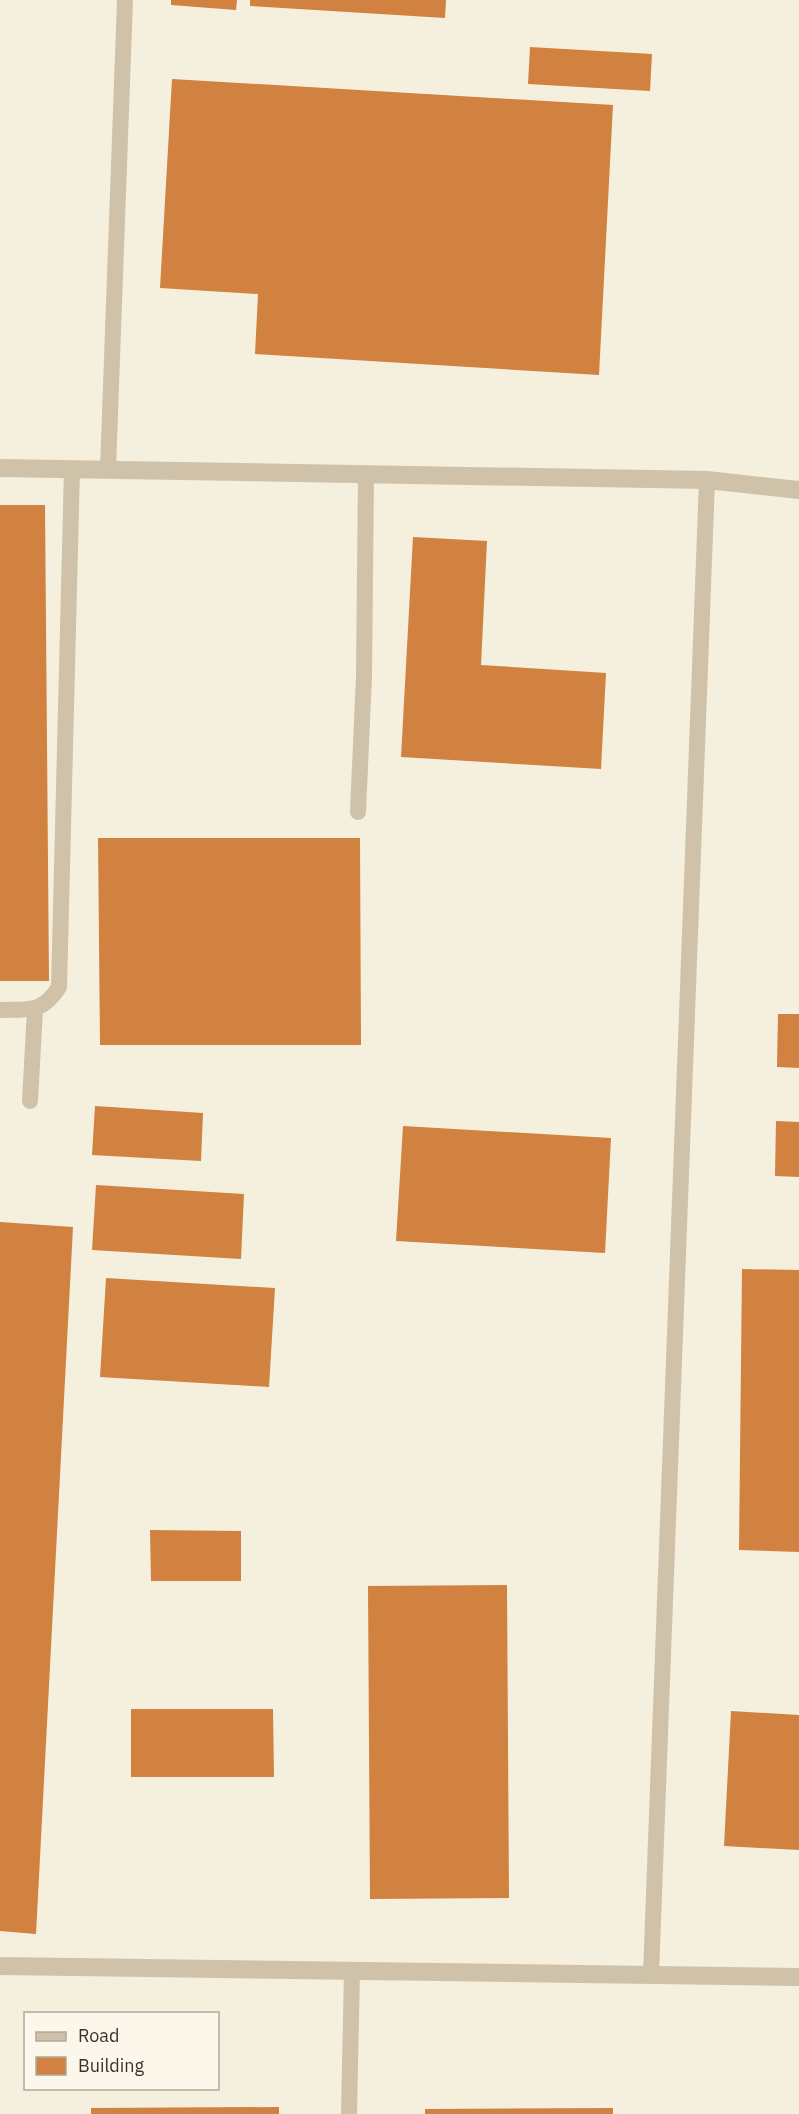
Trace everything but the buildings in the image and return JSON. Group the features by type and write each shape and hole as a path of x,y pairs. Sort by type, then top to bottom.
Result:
{"street":[{"path":"0,468 707,480 799,490"},
{"path":"0,1966 799,1977"}],"lane":[{"path":"108,469 125,0"},
{"path":"0,1010 35,1009 50,1001 59,987 72,469"},
{"path":"358,812 364,676 366,474"},
{"path":"651,1974 707,480"},
{"path":"30,1101 35,1009"},
{"path":"349,2114 352,1970"}]}
